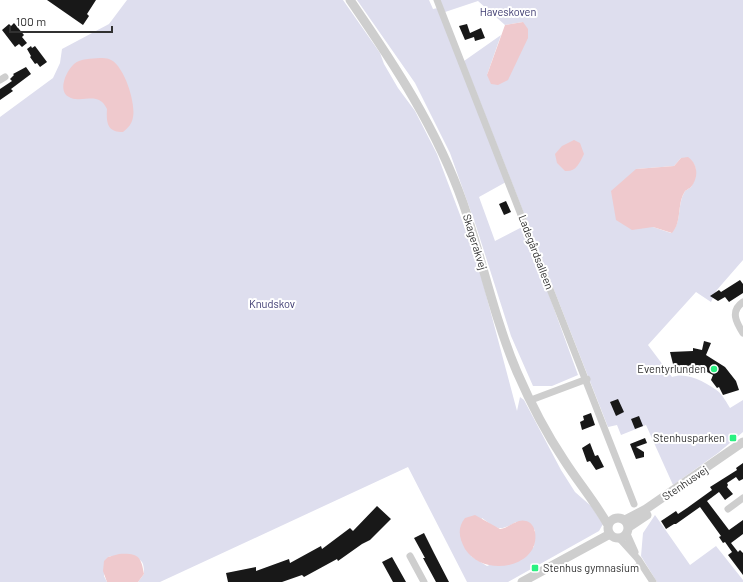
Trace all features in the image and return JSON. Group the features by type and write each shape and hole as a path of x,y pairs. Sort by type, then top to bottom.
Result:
{"street":[{"name":"Skagerakvej","path":"350,0 385,51 430,128 462,202 504,340 531,400 563,460 611,522"},
{"name":"Ladegårdsalleen","path":"437,0 587,379 634,504"},
{"path":"743,302 736,310 735,316 736,323 743,333"},
{"path":"531,400 587,379"},
{"name":"Stenhusvej","path":"625,530 646,509 743,442"},
{"name":"Stenhusvej","path":"625,530 743,450"},
{"path":"728,509 743,498"},
{"path":"610,534 611,522 620,518 638,562 650,581"},
{"path":"522,582 610,534 625,530"},
{"path":"410,556 424,582"}],"lane":[{"path":"727,454 743,439"}],"green space":[{"name":"Knudskov","path":"127,0 343,0 380,53 384,64 398,88 415,111 437,154 476,257 517,411 520,397 524,400 561,470 575,492 591,506 603,524 599,531 508,582 467,582 408,467 160,582 138,582 144,574 144,566 142,562 131,556 116,556 108,557 104,576 107,582 0,582 0,117 53,78 60,63 62,49 109,24","holes":["482,518 498,528 506,527 516,522 535,530 534,547 487,566 471,556"]},
{"path":"357,0 429,0 433,9 438,8 506,182 479,197 495,241 524,226 578,375 552,386 533,386 511,336 476,226 450,153 415,83"},
{"name":"Haveskoven","path":"440,0 743,0 743,260 716,291 711,302 696,292 648,345 672,377 690,377 709,385 719,392 730,408 743,400 743,432 718,453 673,485 646,425 621,435 617,425 608,427 464,61 501,35 487,75 523,22 505,25 478,1 445,12","holes":["681,158 687,158 694,164 696,172 694,182 691,187 685,191 682,198 677,224 671,233 653,227 636,169 674,166"]},
{"path":"655,515 690,565 716,546 743,580 743,582 657,582 641,556 643,533"}],"shaded area":[{"path":"523,22 528,29 528,38 508,80 498,85 491,84 487,75 505,25"},
{"path":"100,58 109,59 120,68 131,94 133,103 132,122 123,132 114,131 111,129 107,119 107,109 100,100 71,98 64,92 64,82 68,72 74,64 83,60"},
{"path":"574,140 580,143 584,154 575,169 565,171 557,163 555,154 562,146"},
{"path":"688,157 694,163 696,175 694,183 686,190 682,198 677,224 672,233 653,227 632,230 616,220 611,191 636,169 674,166 681,158"},
{"path":"475,515 500,529 523,520 529,522 535,532 534,544 529,554 520,561 509,565 497,566 485,564 474,558 465,549 461,541 460,529 465,518"},
{"path":"119,554 130,554 140,559 144,574 138,582 107,582 103,571 104,561 108,557"}],"building":[{"path":"47,0 96,0 87,14 89,16 83,25"},
{"path":"14,23 24,35 22,37 27,43 22,47 19,44 15,47 2,30 9,24 11,26"},
{"path":"467,24 470,33 481,28 485,38 475,41 474,37 465,40 459,26"},
{"path":"31,46 32,48 35,46 47,62 40,67 37,63 35,64 30,57 31,56 27,49"},
{"path":"26,67 31,74 11,89 13,91 0,100 0,89 12,81 10,79 14,75 13,74"},
{"path":"506,201 511,212 504,215 499,204"},
{"path":"740,280 743,284 743,293 729,302 725,297 718,301 710,296 719,290 721,292"},
{"path":"704,341 711,343 706,355 725,367 736,381 739,390 723,395 719,387 717,388 711,380 713,375 699,368 696,372 689,375 691,369 677,370 677,367 674,368 670,352 693,351 693,348 702,350"},
{"path":"618,399 624,412 616,416 610,402"},
{"path":"591,413 595,425 582,430 580,422 584,420 583,416"},
{"path":"639,416 643,426 635,429 631,419"},
{"path":"645,438 647,443 636,447 644,452 644,457 636,459 630,444"},
{"path":"590,443 595,456 598,455 604,467 596,470 590,461 587,462 582,448"},
{"path":"743,463 743,479 739,481 736,477 727,483 727,487 733,494 725,500 719,492 707,501 729,530 743,520 743,534 731,543 738,552 740,550 743,553 743,575 728,555 732,552 725,542 723,543 719,537 721,536 700,507 676,524 666,529 661,521 676,511 678,514 687,508 712,490 710,487 737,470 736,468"},
{"path":"377,506 391,519 370,540 338,561 337,559 304,577 302,575 282,582 228,582 226,573 256,567 256,571 289,559 290,563 321,546 322,549 350,528 353,531"},
{"path":"424,533 449,582 436,582 423,558 425,558 414,538"},
{"path":"392,557 406,582 393,582 382,562"}],"place":[{"name":"Eventyrlunden","path":"714,369"},
{"name":"Stenhusparken","path":"733,438"},
{"name":"Stenhus gymnasium","path":"535,568"}]}
